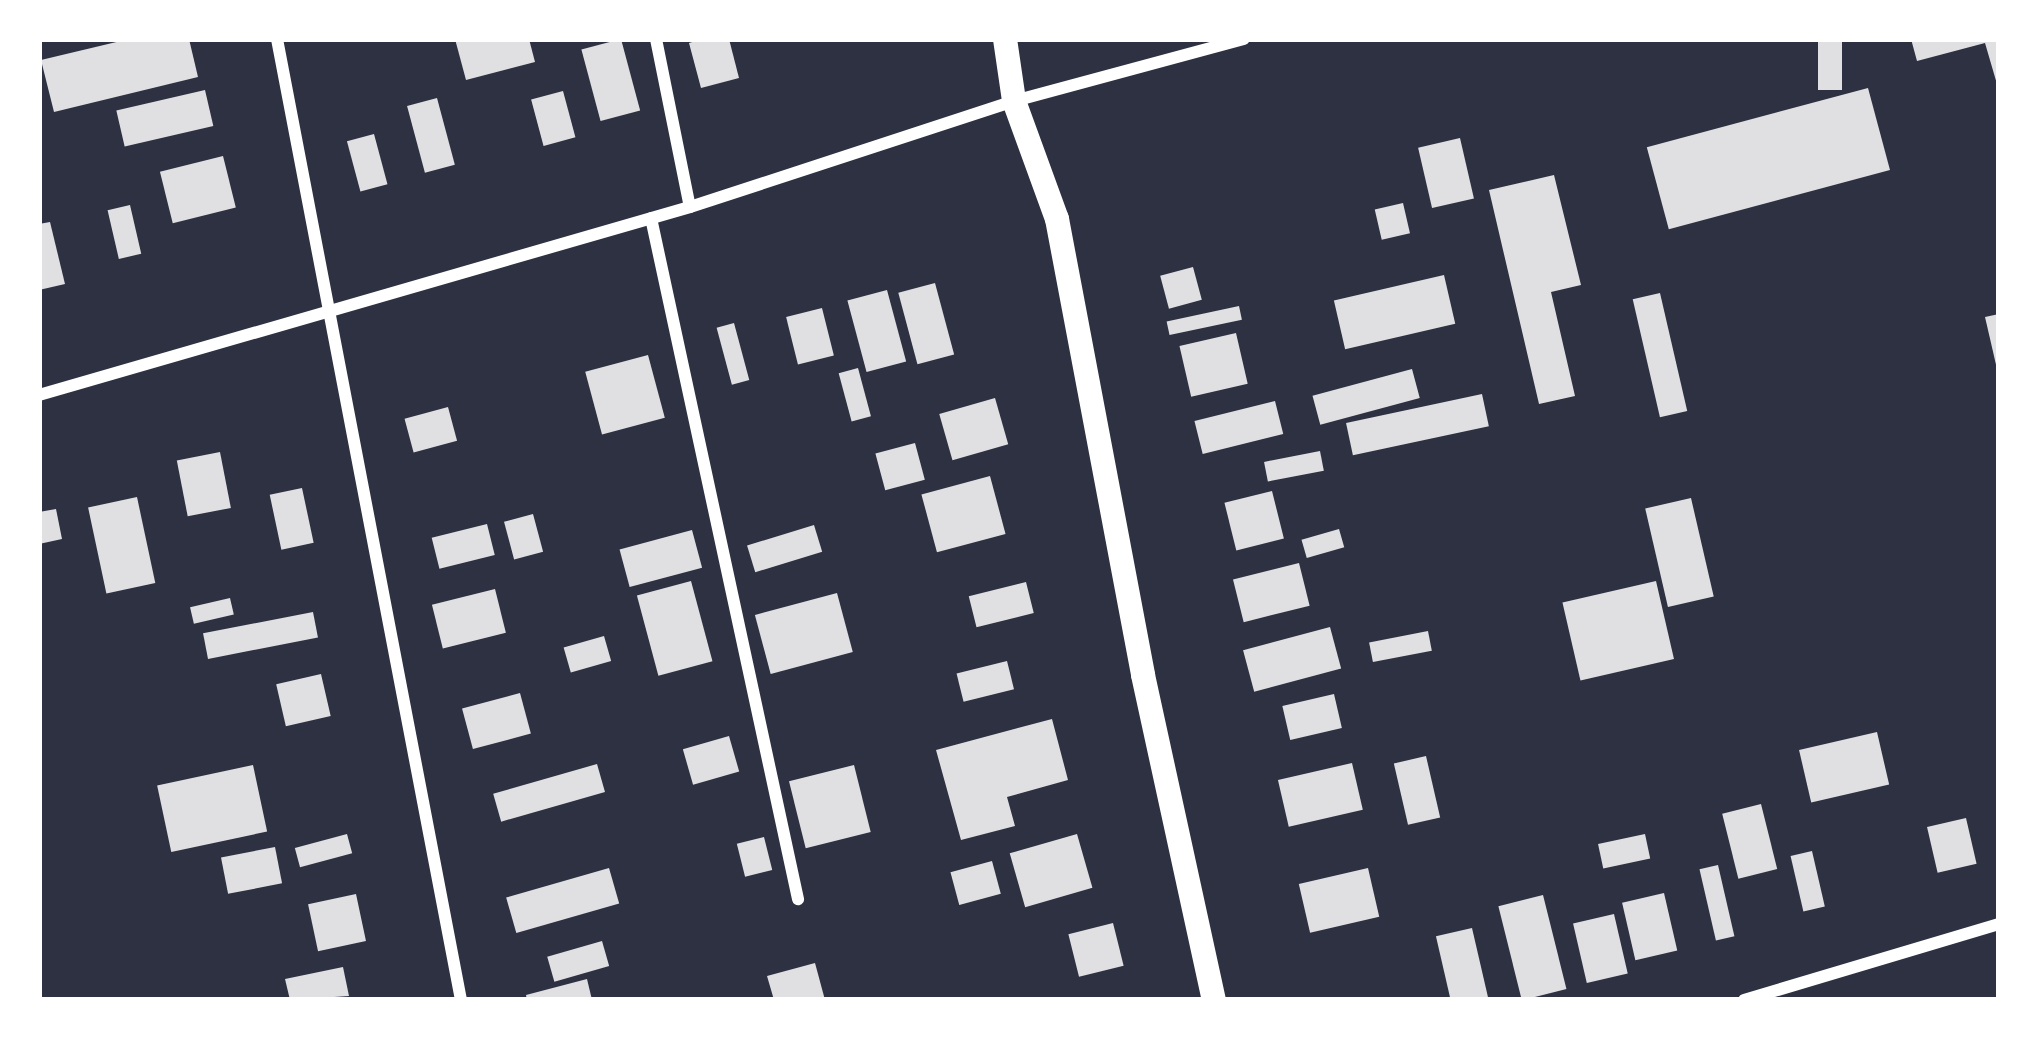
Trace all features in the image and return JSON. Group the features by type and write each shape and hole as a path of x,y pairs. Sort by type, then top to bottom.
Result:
{"main road":[{"path":"1005,39 1014,101 1057,219 1143,675 1214,1000"}],"street":[{"path":"277,39 461,1000"},
{"path":"656,39 690,207"},
{"path":"39,394 690,207 1014,101 1244,39"},
{"path":"651,218 798,899"},
{"path":"1744,1000 1999,924"}],"building":[{"path":"129,39 189,39 198,77 54,112 41,60"},
{"path":"455,39 529,39 535,62 466,80"},
{"path":"621,39 640,110 601,121 581,50"},
{"path":"729,39 739,78 701,88 689,43"},
{"path":"1818,39 1842,39 1842,90 1818,90"},
{"path":"1911,39 1999,39 1999,91 1985,43 1917,61"},
{"path":"1868,88 1890,170 1669,229 1647,147"},
{"path":"205,90 213,126 125,147 116,110"},
{"path":"563,91 575,137 544,146 531,100"},
{"path":"437,98 455,165 425,173 407,106"},
{"path":"374,134 387,184 360,191 347,141"},
{"path":"1460,138 1474,198 1432,208 1418,148"},
{"path":"223,156 236,207 173,223 160,172"},
{"path":"1554,175 1581,285 1551,292 1575,396 1539,404 1489,190"},
{"path":"1403,203 1410,233 1382,240 1375,210"},
{"path":"130,205 141,254 119,259 108,210"},
{"path":"50,222 65,284 39,290 39,224"},
{"path":"1193,267 1202,300 1169,309 1160,276"},
{"path":"1444,275 1455,324 1345,349 1334,300"},
{"path":"935,283 954,354 917,364 898,293"},
{"path":"887,290 906,361 867,372 847,301"},
{"path":"1660,293 1687,411 1660,417 1633,299"},
{"path":"1239,306 1242,320 1170,335 1167,321"},
{"path":"822,308 834,356 798,364 786,317"},
{"path":"1999,314 1999,369 1997,369 1985,317"},
{"path":"734,323 749,380 732,385 717,328"},
{"path":"1236,333 1248,384 1191,397 1179,346"},
{"path":"648,355 665,418 602,435 585,372"},
{"path":"858,368 871,416 852,421 839,373"},
{"path":"1412,369 1420,398 1320,425 1313,396"},
{"path":"1482,394 1489,426 1353,455 1346,423"},
{"path":"995,398 1008,444 952,460 939,414"},
{"path":"1275,401 1283,434 1203,454 1194,421"},
{"path":"448,407 457,441 414,452 405,419"},
{"path":"915,443 925,480 885,490 875,454"},
{"path":"1320,451 1324,471 1268,482 1264,462"},
{"path":"220,452 231,508 188,516 177,460"},
{"path":"990,476 1006,534 937,552 921,494"},
{"path":"302,488 314,543 281,550 270,495"},
{"path":"1272,491 1284,539 1236,550 1224,503"},
{"path":"137,497 155,583 106,593 88,507"},
{"path":"1691,498 1714,596 1668,607 1645,509"},
{"path":"56,509 62,539 39,544 39,512"},
{"path":"533,514 543,552 514,559 504,522"},
{"path":"487,524 495,555 439,569 432,538"},
{"path":"814,525 822,552 755,572 747,545"},
{"path":"1339,529 1344,547 1307,558 1302,540"},
{"path":"692,530 702,568 630,587 620,549"},
{"path":"1299,563 1310,606 1244,622 1233,579"},
{"path":"691,581 712,661 658,676 637,595"},
{"path":"1656,581 1674,659 1580,681 1562,603"},
{"path":"1026,582 1034,613 976,627 969,596"},
{"path":"495,589 506,633 443,648 432,605"},
{"path":"837,593 853,652 771,674 755,615"},
{"path":"230,598 234,615 194,624 190,607"},
{"path":"313,612 318,638 208,659 203,633"},
{"path":"1330,627 1341,669 1254,692 1243,650"},
{"path":"1428,631 1432,651 1373,662 1369,642"},
{"path":"604,636 611,661 571,673 564,648"},
{"path":"1007,661 1014,689 964,702 957,674"},
{"path":"321,674 331,716 286,726 276,684"},
{"path":"520,693 531,734 473,749 462,709"},
{"path":"1334,694 1342,728 1290,740 1282,706"},
{"path":"1052,719 1068,780 1007,797 1015,826 961,840 936,750"},
{"path":"1877,732 1889,785 1811,803 1799,750"},
{"path":"729,736 739,772 693,785 683,749"},
{"path":"1426,756 1440,817 1408,825 1394,763"},
{"path":"1352,763 1363,810 1289,827 1278,780"},
{"path":"597,764 605,792 501,822 493,794"},
{"path":"253,765 267,832 171,852 157,785"},
{"path":"854,765 871,832 806,848 789,781"},
{"path":"1761,804 1777,869 1738,879 1722,814"},
{"path":"1966,818 1977,864 1938,873 1927,827"},
{"path":"347,834 352,853 300,867 295,848"},
{"path":"1077,834 1092,888 1025,907 1010,853"},
{"path":"1645,834 1650,858 1603,868 1598,844"},
{"path":"764,837 772,870 745,877 737,844"},
{"path":"275,847 282,883 228,894 221,857"},
{"path":"1812,851 1825,907 1803,911 1791,856"},
{"path":"992,861 1001,894 959,905 950,872"},
{"path":"1718,865 1734,936 1716,940 1699,869"},
{"path":"609,868 619,904 516,933 506,897"},
{"path":"1368,868 1379,917 1310,933 1299,884"},
{"path":"1664,893 1677,950 1635,960 1622,903"},
{"path":"356,894 366,941 318,951 308,904"},
{"path":"1543,895 1566,989 1522,1000 1498,906"},
{"path":"1614,914 1628,973 1587,983 1573,923"},
{"path":"1113,923 1124,966 1079,977 1068,934"},
{"path":"1472,928 1489,1000 1451,1000 1436,936"},
{"path":"602,941 609,966 554,982 547,957"},
{"path":"815,963 825,1000 774,1000 767,976"},
{"path":"343,967 349,996 290,1000 285,979"},
{"path":"587,979 592,1000 527,1000 526,995"}]}
